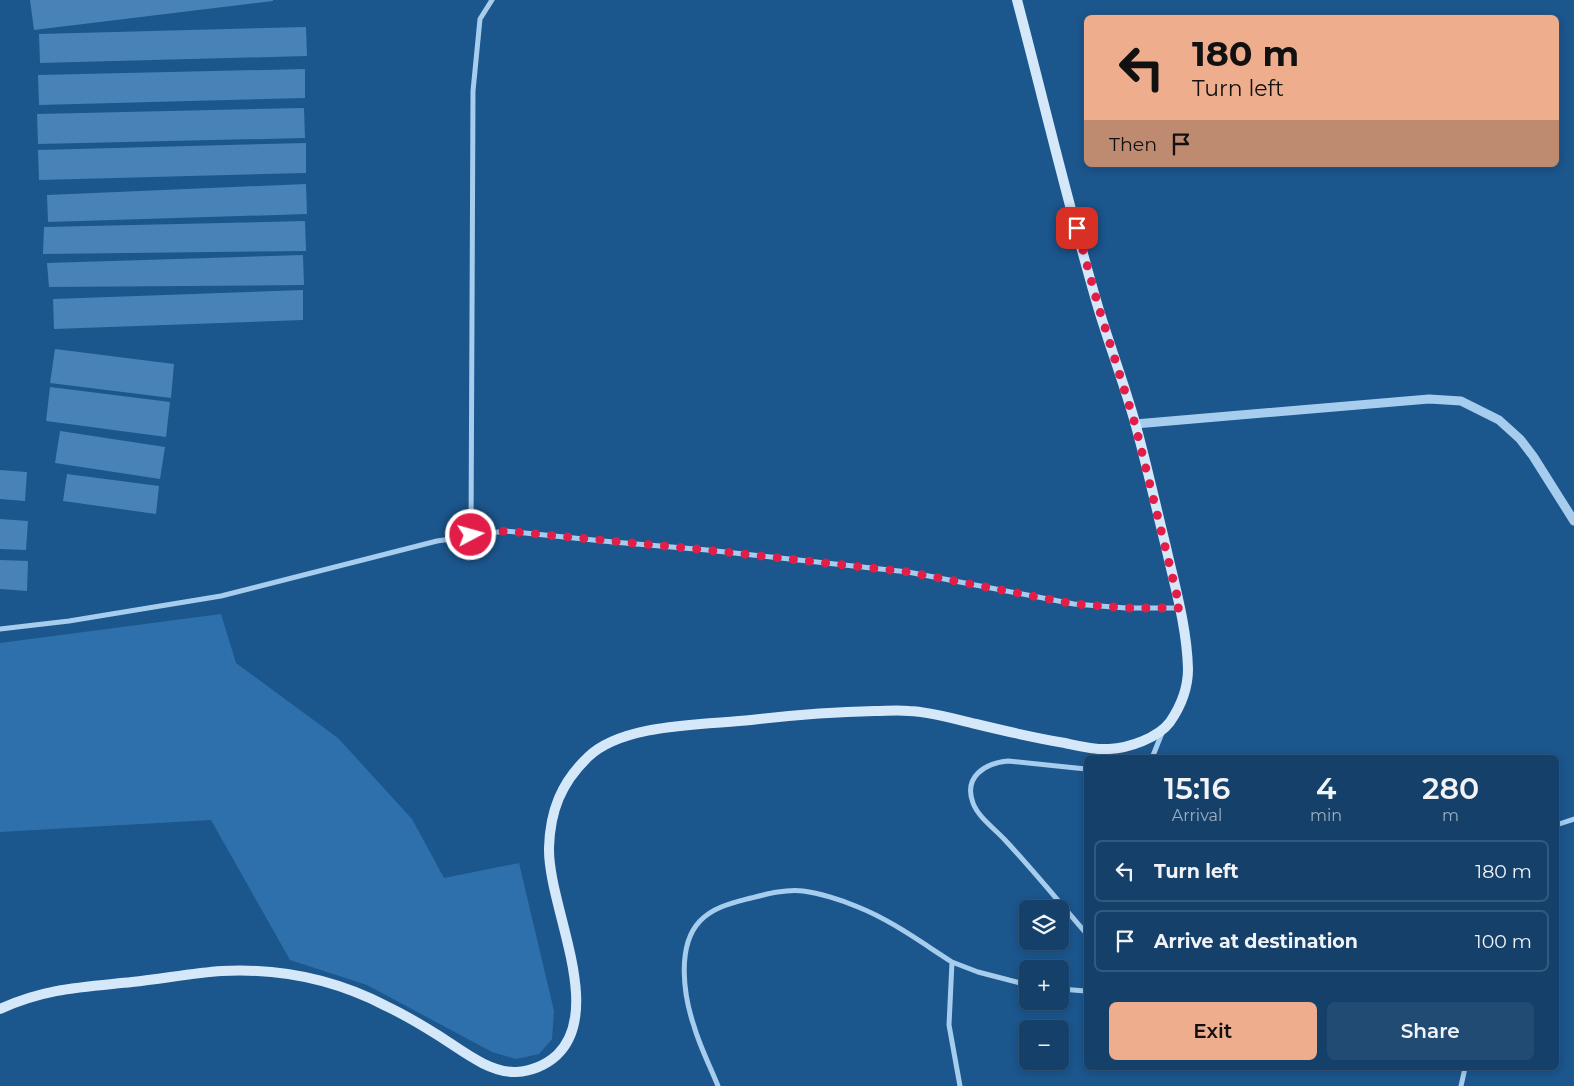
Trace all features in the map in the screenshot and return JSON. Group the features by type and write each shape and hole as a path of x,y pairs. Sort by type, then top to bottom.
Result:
{"main road":[{"path":"0,1009 30,997 59,989 223,971 278,972 312,977 354,991 431,1030 491,1068 503,1072 526,1071 538,1067 555,1056 569,1041 574,1030 577,1002 570,951 552,876 549,852 552,817 556,801 564,786 584,760 611,742 631,735 674,727 814,713 850,712 910,711 1091,748 1113,749 1143,740 1164,730 1183,701 1187,685 1188,668 1180,608 1135,424 1098,305 1017,0"}],"street":[{"path":"471,535 473,91 480,19 492,0"},
{"path":"1135,424 1429,399 1461,402 1499,420 1520,439 1534,456 1574,521"},
{"path":"0,629 69,621 221,596 437,540 505,531 707,550 908,572 1074,604 1126,608 1180,608"},
{"path":"1153,755 1164,730"},
{"path":"1084,769 1008,761 997,762 979,771 973,780 971,790 973,803 980,813 1084,931"},
{"path":"1559,824 1574,819"},
{"path":"718,1086 693,1026 685,986 685,966 687,949 692,933 700,921 714,910 728,904 763,896 803,891 858,907 895,926 952,962 978,972 1019,983"},
{"path":"952,962 949,1025 960,1086"},
{"path":"1069,990 1084,991"},
{"path":"1461,1086 1465,1070"}],"shaded area":[{"path":"221,614 236,663 338,738 412,819 444,878 519,863 554,1011 552,1039 539,1054 516,1059 492,1052 367,985 290,960 211,820 0,832 0,643"}],"building":[{"path":"30,0 273,0 273,1 34,30"},
{"path":"306,27 307,56 40,63 39,34"},
{"path":"305,69 305,98 39,105 38,75"},
{"path":"304,108 305,138 38,144 37,114"},
{"path":"306,143 306,173 39,180 38,150"},
{"path":"306,184 307,214 48,222 47,195"},
{"path":"305,221 306,251 43,254 44,227"},
{"path":"303,255 304,285 49,287 47,263"},
{"path":"303,290 303,320 54,329 53,299"},
{"path":"55,349 174,364 171,398 50,383"},
{"path":"50,387 170,402 166,437 46,421"},
{"path":"60,431 165,447 160,479 55,463"},
{"path":"0,470 27,472 25,501 0,499"},
{"path":"67,474 159,486 156,514 63,501"},
{"path":"0,519 28,521 26,550 0,549"},
{"path":"0,560 28,561 27,591 0,589"}],"route":[{"path":"471,535 505,531 707,550 908,572 1074,604 1126,608 1180,608 1135,424 1098,305 1077,228"}]}
